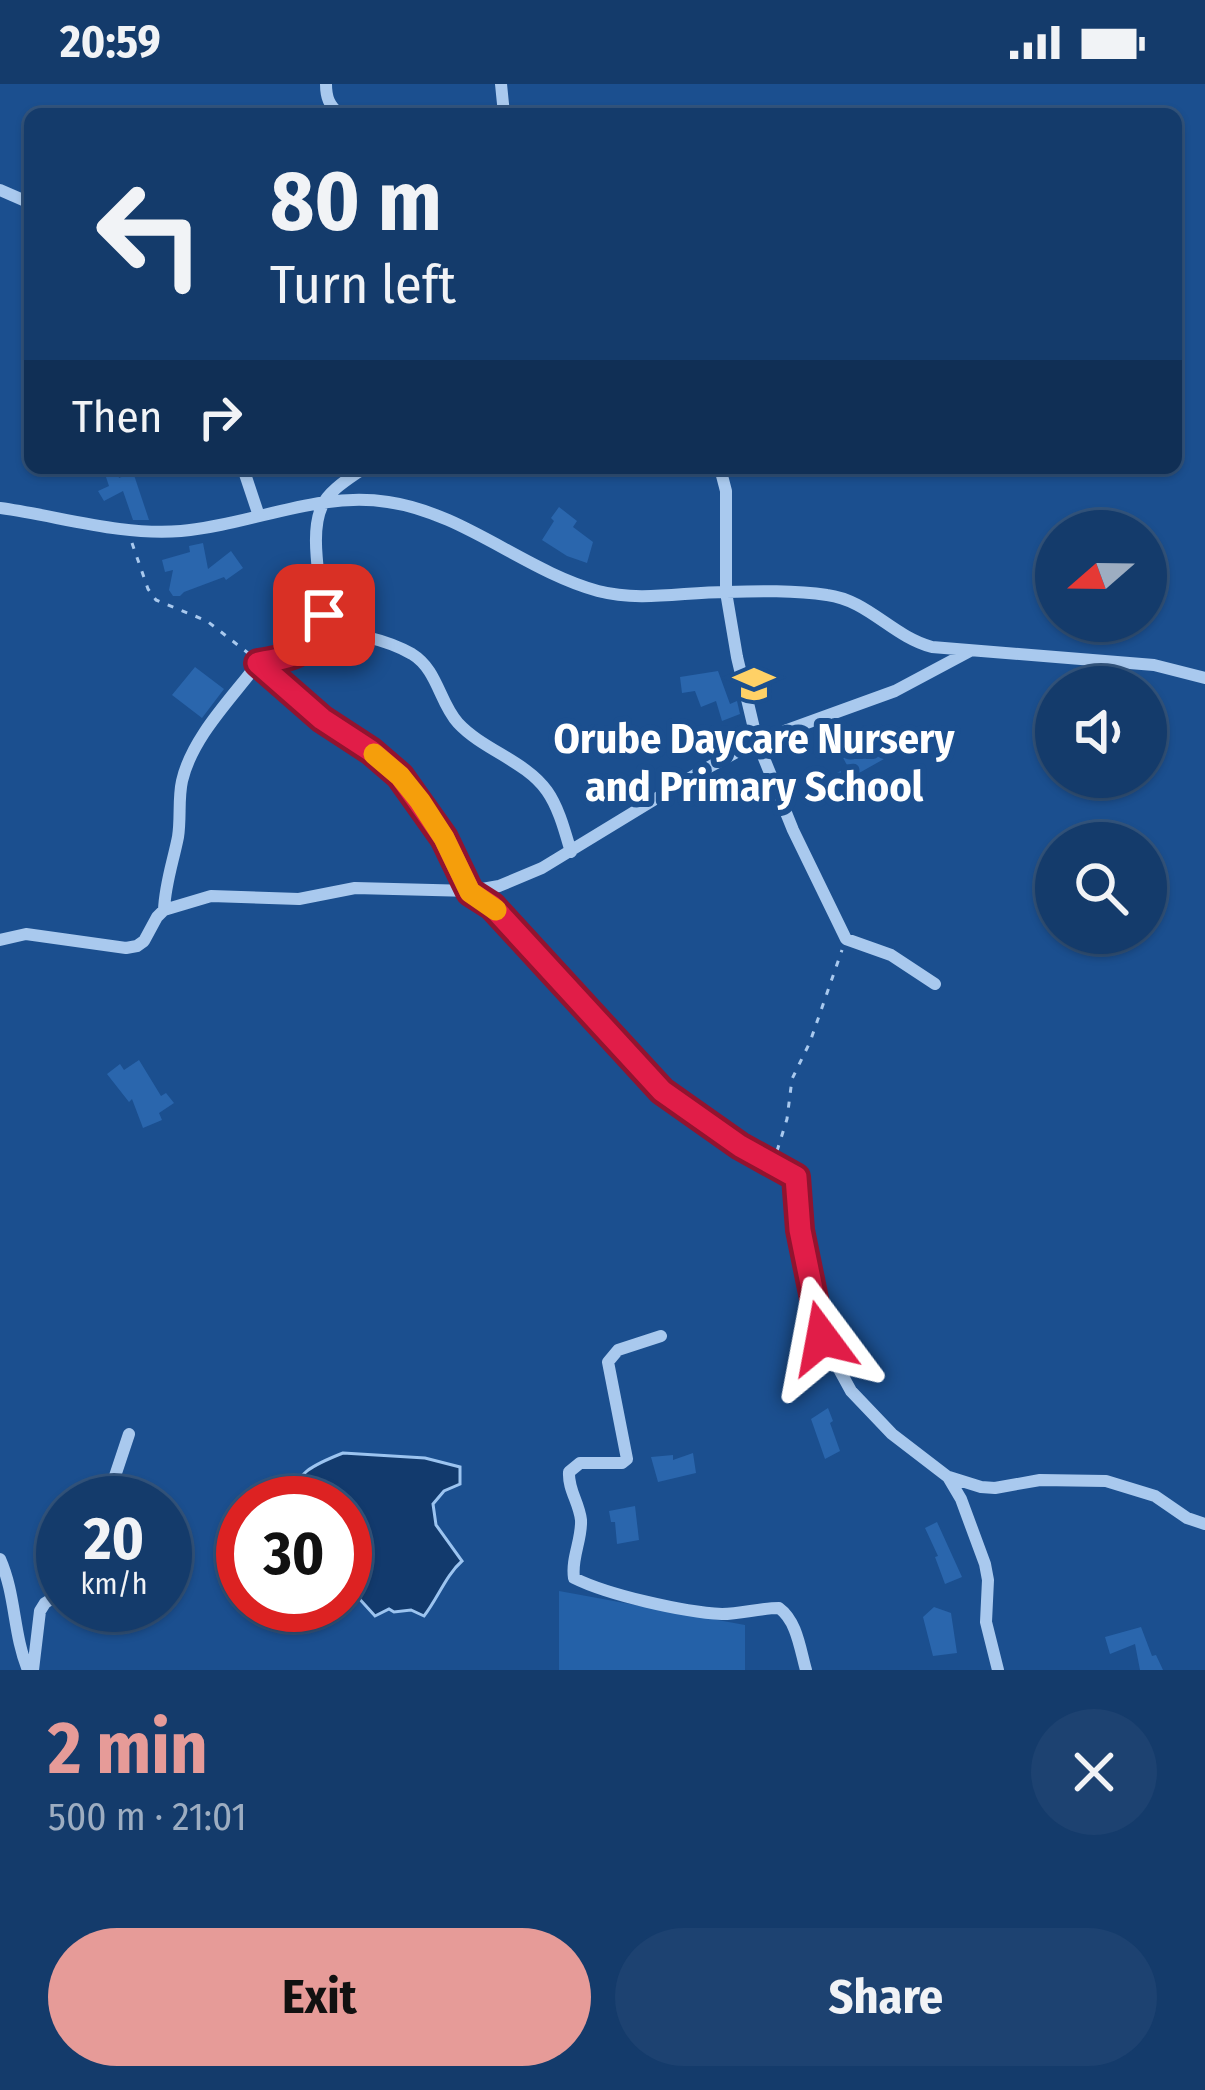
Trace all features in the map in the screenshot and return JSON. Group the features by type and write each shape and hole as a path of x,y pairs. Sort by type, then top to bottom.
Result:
{"street":[{"path":"244,474 260,516"},
{"path":"164,910 187,766 258,663 313,646 324,615 314,541 323,502 357,474"},
{"path":"722,474 726,491 726,592 737,657 757,741 793,830 846,939 891,955 934,984"},
{"path":"0,508 128,530 198,529 323,502 390,502 423,511 599,591 644,596 824,594 861,606 918,643 1154,665 1205,678"},
{"path":"322,630 385,641 425,663 454,719 545,788 571,852"},
{"path":"0,940 26,934 126,948 144,941 164,910 194,900 226,895 299,898 367,887 470,892 500,886 571,852 757,741 895,691 971,651"},
{"path":"258,663 322,719 400,776 444,838 470,892 492,906 662,1091 796,1177 800,1230 822,1338 840,1375 892,1434 948,1477 969,1484 995,1488 1040,1480 1106,1481 1155,1496 1205,1524"},
{"path":"492,906 500,886"},
{"path":"662,1336 618,1350 608,1362 626,1459 622,1463 580,1463 569,1472 581,1522 574,1578 691,1610 724,1614 779,1608 792,1622 806,1670"},
{"path":"115,1476 129,1434"},
{"path":"948,1477 986,1564 986,1622 998,1670"},
{"path":"0,1559 30,1670"},
{"path":"30,1670 36,1632"}],"path":[{"path":"128,530 156,600 207,620 258,663"},
{"path":"773,1164 787,1119 792,1078 810,1042 846,939"}],"shaded area":[{"path":"343,1453 425,1458 460,1467 460,1484 444,1491 433,1504 436,1525 462,1561 424,1616 411,1610 372,1613 372,1476 302,1476"},
{"path":"559,1591 745,1625 745,1670 559,1670"}],"building":[{"path":"105,474 119,478 134,474 149,520 133,520 123,491 104,501 98,491 109,486"},
{"path":"559,507 577,521 573,527 593,542 587,563 542,540"},
{"path":"203,543 208,569 231,551 243,568 226,580 173,596 169,590 173,570 165,572 162,560"},
{"path":"195,667 224,689 202,718 172,695"},
{"path":"718,671 730,704 737,701 740,714 722,721 716,701 701,707 695,691 682,693 680,677"},
{"path":"879,725 893,741 887,745 891,755 836,786 841,794 830,800 820,782 848,767 841,754"},
{"path":"139,1060 161,1096 166,1093 174,1103 159,1113 162,1120 143,1128 132,1099 129,1102 107,1074 120,1064 124,1070"},
{"path":"828,1408 840,1451 825,1459 811,1419"},
{"path":"693,1453 696,1473 658,1482 651,1457 673,1455 673,1460"},
{"path":"635,1506 639,1540 617,1544 609,1511"},
{"path":"937,1522 962,1577 945,1584 925,1528"},
{"path":"934,1607 951,1613 957,1653 933,1656 923,1617"},
{"path":"1141,1627 1163,1670 1140,1670 1135,1644 1110,1654 1105,1637"}],"slow traffic":[{"path":"374,754 420,801 470,892 496,910"}],"place":[{"name":"Orube Daycare Nursery and Primary School","path":"754,684"}],"route":[{"path":"324,615 313,646 280,660 258,663 322,719 400,776 444,838 470,892 492,906 662,1091 740,1146 796,1177 800,1230 822,1338"}]}
